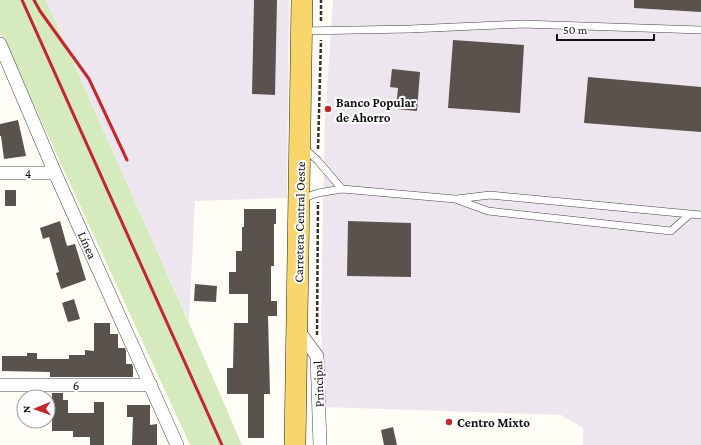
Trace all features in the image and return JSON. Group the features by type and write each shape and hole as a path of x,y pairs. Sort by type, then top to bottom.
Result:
{"main road":[{"name":"Carretera Central Oeste","path":"296,445 302,0"}],"street":[{"name":"Línea","path":"0,44 177,445"},
{"name":"4","path":"0,173 56,173"},
{"name":"Principal","path":"297,329 317,356 320,445"},
{"name":"6","path":"0,385 151,385"}],"lane":[{"path":"302,31 410,29 523,24 701,30"},
{"path":"300,145 342,188"},
{"path":"299,200 318,193 342,188 455,199 490,195 701,215"},
{"path":"455,199 488,211 671,231 690,214"}],"shaded area":[{"path":"46,0 289,0 287,198 195,201 189,322 136,203"},
{"path":"333,0 701,0 701,445 583,445 583,428 561,415 325,407 321,328 323,205 325,116"}],"green space":[{"path":"0,0 46,0 242,445 190,445 0,31"}],"building":[{"path":"254,0 277,0 275,95 252,94"},
{"path":"634,0 701,0 701,12 634,8"},
{"path":"453,40 524,45 520,113 448,108"},
{"path":"392,69 420,72 417,111 396,109 398,88 390,87"},
{"path":"588,77 701,87 701,132 584,123"},
{"path":"18,120 26,156 4,159 0,136 0,124"},
{"path":"5,190 16,190 16,206 5,206"},
{"path":"244,209 276,209 276,224 274,224 274,266 271,266 271,301 277,301 277,316 268,316 270,394 264,394 264,438 248,438 248,394 227,394 227,368 233,368 234,323 248,323 248,294 229,294 229,272 236,272 236,251 242,251"},
{"path":"60,221 67,246 75,244 86,280 61,289 56,273 59,272 49,237 43,239 40,228"},
{"path":"348,221 411,223 411,277 347,276"},
{"path":"195,284 217,286 216,302 194,301"},
{"path":"74,299 80,319 68,322 62,303"},
{"path":"94,323 110,323 110,334 118,334 118,348 125,348 126,364 132,364 133,377 50,377 50,372 2,371 2,356 27,356 27,353 37,353 37,359 69,359 69,355 85,355 85,350 94,351"},
{"path":"56,393 63,393 63,400 68,400 68,413 94,413 94,402 104,402 104,445 90,445 90,437 73,437 73,431 52,431 52,429 56,429"},
{"path":"127,405 150,405 150,425 157,424 157,445 132,445 133,417 127,417"},
{"path":"393,427 397,445 384,445 381,430"}],"railway":[{"path":"22,0 222,445"},
{"path":"34,0 40,11 89,79 127,160"}],"place":[{"name":"Banco Popular de Ahorro","path":"328,109"},
{"name":"Centro Mixto","path":"449,422"}]}
